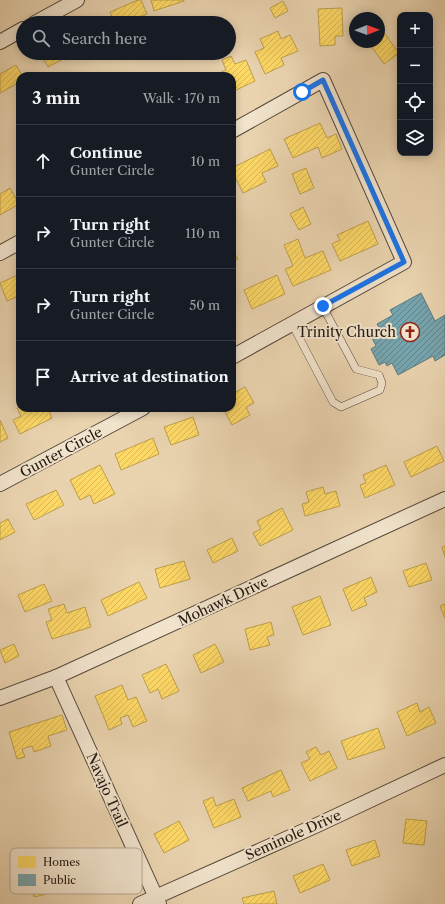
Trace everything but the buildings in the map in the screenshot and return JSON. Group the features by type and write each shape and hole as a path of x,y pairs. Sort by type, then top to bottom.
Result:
{"street":[{"path":"48,16 77,0"},
{"path":"0,42 16,33"},
{"path":"236,129 323,80 404,262 236,356"},
{"path":"0,253 16,244"},
{"name":"Gunter Circle","path":"0,484 135,412"},
{"name":"Mohawk Drive","path":"0,698 56,677 445,499"},
{"name":"Navajo Trail","path":"56,677 133,848"},
{"name":"Seminole Drive","path":"140,904 157,900 445,765"},
{"name":"Navajo Trail","path":"142,867 157,900"}],"lane":[{"path":"292,324 333,402 341,407 380,390 382,383 379,375 356,369 323,306"}],"place":[{"name":"Trinity Church","path":"410,332"}],"route":[{"path":"302,92 323,80 404,262 323,306"}]}
